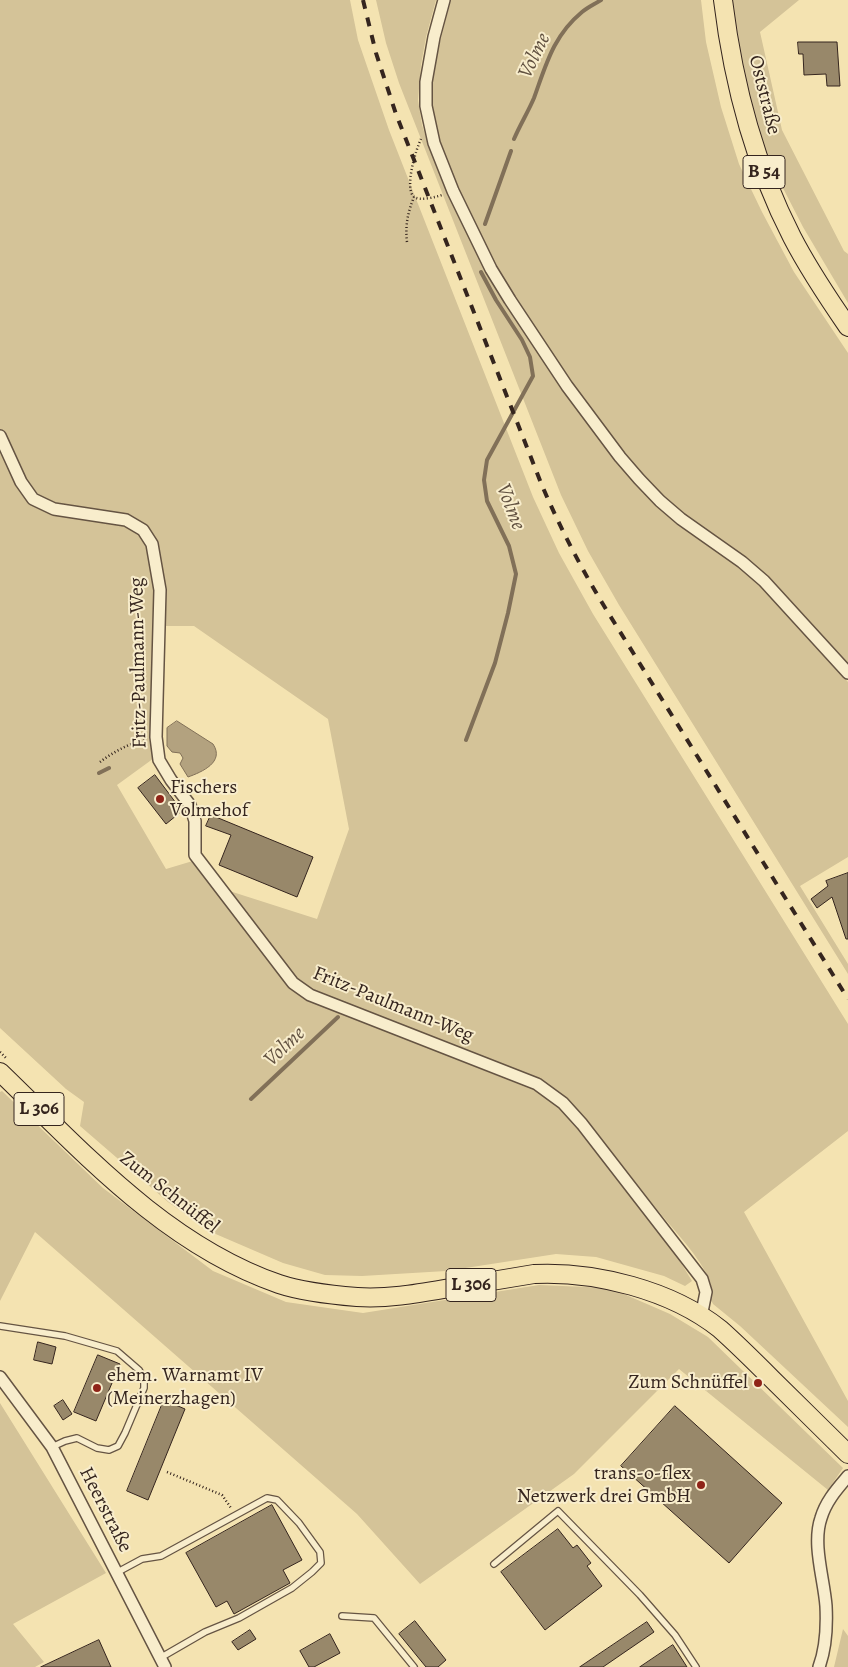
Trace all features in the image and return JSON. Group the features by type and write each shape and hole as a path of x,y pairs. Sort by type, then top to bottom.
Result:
{"main road":[{"name":"Oststraße","path":"723,0 727,34 737,83 748,126 769,185 808,266 848,327"},
{"name":"Zum Schnüffel","path":"3,1065 77,1146 157,1216 202,1248 243,1269 280,1284 322,1293 359,1297 403,1296 534,1274 570,1274 606,1279 638,1288 667,1298 719,1329 848,1454"}],"street":[{"path":"444,0 434,37 426,82 426,106 430,130 453,191 491,269 568,386 639,480 681,519 742,562 764,581 848,673"},
{"name":"Fritz-Paulmann-Weg","path":"0,436 21,482 33,499 54,509 126,520 143,530 152,544 160,590 156,736 160,760 171,780 190,805 196,821 195,855 293,983 310,995 537,1084 563,1102 702,1278 706,1292 701,1317"},
{"name":"Heerstraße","path":"0,1377 52,1447 162,1663"},
{"path":"819,1667 826,1638 826,1606 819,1562 820,1519 832,1496 848,1476"}],"lane":[{"path":"0,1326 64,1336 117,1351 139,1370 144,1379 144,1388 118,1446 109,1450 103,1449 77,1438 52,1447"},
{"path":"116,1573 142,1559 161,1556 267,1498 277,1500 299,1523 320,1552 321,1563 292,1588 239,1618 205,1632 162,1663"},
{"path":"494,1564 558,1511 640,1595 675,1635 696,1667"},
{"path":"342,1616 374,1618 414,1667"}],"path":[{"path":"407,242 407,220 414,197 410,185 411,173 422,137 430,130"},
{"path":"414,197 418,199 440,196 453,191"},
{"path":"100,762 135,742 156,736"},
{"path":"0,1052 3,1065"},
{"path":"167,1472 222,1494 236,1515"}],"shaded area":[{"path":"0,0 350,0 358,40 389,130 533,497 559,553 593,614 848,1024 848,1131 744,1212 848,1401 848,1427 740,1326 713,1304 710,1281 694,1254 600,1138 560,1097 351,1017 538,1092 564,1111 586,1133 678,1258 692,1281 685,1286 664,1276 596,1257 556,1254 446,1271 362,1276 325,1275 283,1263 211,1232 168,1202 80,1126 84,1102 66,1089 0,1028","holes":["164,626 194,626 328,719 349,829 317,919 217,887 196,860 166,869 117,785 161,753"]},
{"path":"376,0 436,0 426,37 418,100 422,125 430,150 467,234 491,280 562,387 621,467 648,497 678,524 741,569 764,590 848,682 848,857 800,886 848,964 848,974 619,605 588,551 561,495 399,83 386,43"},
{"path":"451,0 701,0 706,42 721,107 739,164 794,272 848,353 848,665 770,579 681,512 651,485 570,380 512,296 477,231 439,138 433,110 432,85 437,54"},
{"path":"732,0 799,0 760,32 782,130 844,251 848,254 848,303 803,227 765,153 741,74"},
{"path":"177,721 213,744 216,750 214,761 210,765 188,777 180,764 183,758 180,753 172,752 167,746 167,728"},
{"path":"2,1091 103,1188 213,1271 286,1302 363,1313 539,1285 610,1288 670,1314 708,1337 843,1468 828,1490 679,1369 574,1474 420,1584 357,1514 35,1232 0,1301 0,1092"},
{"path":"0,1403 106,1573 13,1624 44,1662 35,1667 0,1667"},
{"path":"843,1629 848,1636 848,1667 834,1667"}],"building":[{"path":"798,42 837,42 840,86 827,86 826,74 804,75 803,54 799,54"},
{"name":"Fischers Volmehof","path":"155,775 182,811 166,824 138,788"},
{"path":"211,815 313,857 297,897 219,865 231,835 206,826"},
{"path":"848,873 848,939 846,939 832,897 817,908 811,899 828,886 826,881"},
{"path":"38,1342 56,1347 52,1364 34,1360"},
{"name":"ehem. Warnamt IV (Meinerzhagen)","path":"98,1355 120,1364 96,1421 74,1412"},
{"path":"63,1400 72,1414 63,1420 54,1406"},
{"path":"164,1400 185,1409 148,1500 127,1491"},
{"name":"trans-o-flex Netzwerk drei GmbH","path":"675,1406 782,1503 729,1563 621,1466"},
{"path":"272,1505 302,1560 283,1570 290,1583 234,1614 227,1601 216,1607 186,1553"},
{"path":"558,1529 573,1548 577,1545 591,1563 587,1566 602,1586 545,1630 501,1572"},
{"path":"415,1621 446,1660 438,1667 426,1667 399,1634"},
{"path":"647,1622 654,1632 603,1667 580,1667"},
{"path":"250,1630 256,1639 238,1650 232,1642"},
{"path":"330,1634 340,1653 314,1667 309,1667 300,1651"},
{"path":"99,1640 111,1667 41,1667"},
{"path":"673,1645 687,1667 640,1667"}],"waterway":[{"name":"Volme","path":"514,139 534,98 557,41 572,21 584,10 601,0"},
{"name":"Volme","path":"485,224 511,151"},
{"name":"Volme","path":"466,740 495,663 516,574 509,546 487,501 484,480 487,460 533,376 530,357 522,340 496,300 481,272"},
{"name":"Volme","path":"99,773 109,768"},
{"name":"Volme","path":"251,1099 338,1017"}],"railway":[{"path":"363,0 376,53 396,114 541,483 564,533 609,614 848,999"}],"place":[{"name":"Fischers Volmehof","path":"160,799"},
{"name":"Zum Schnüffel","path":"758,1383"},
{"name":"ehem. Warnamt IV (Meinerzhagen)","path":"97,1388"},
{"name":"trans-o-flex Netzwerk drei GmbH","path":"701,1485"}]}
